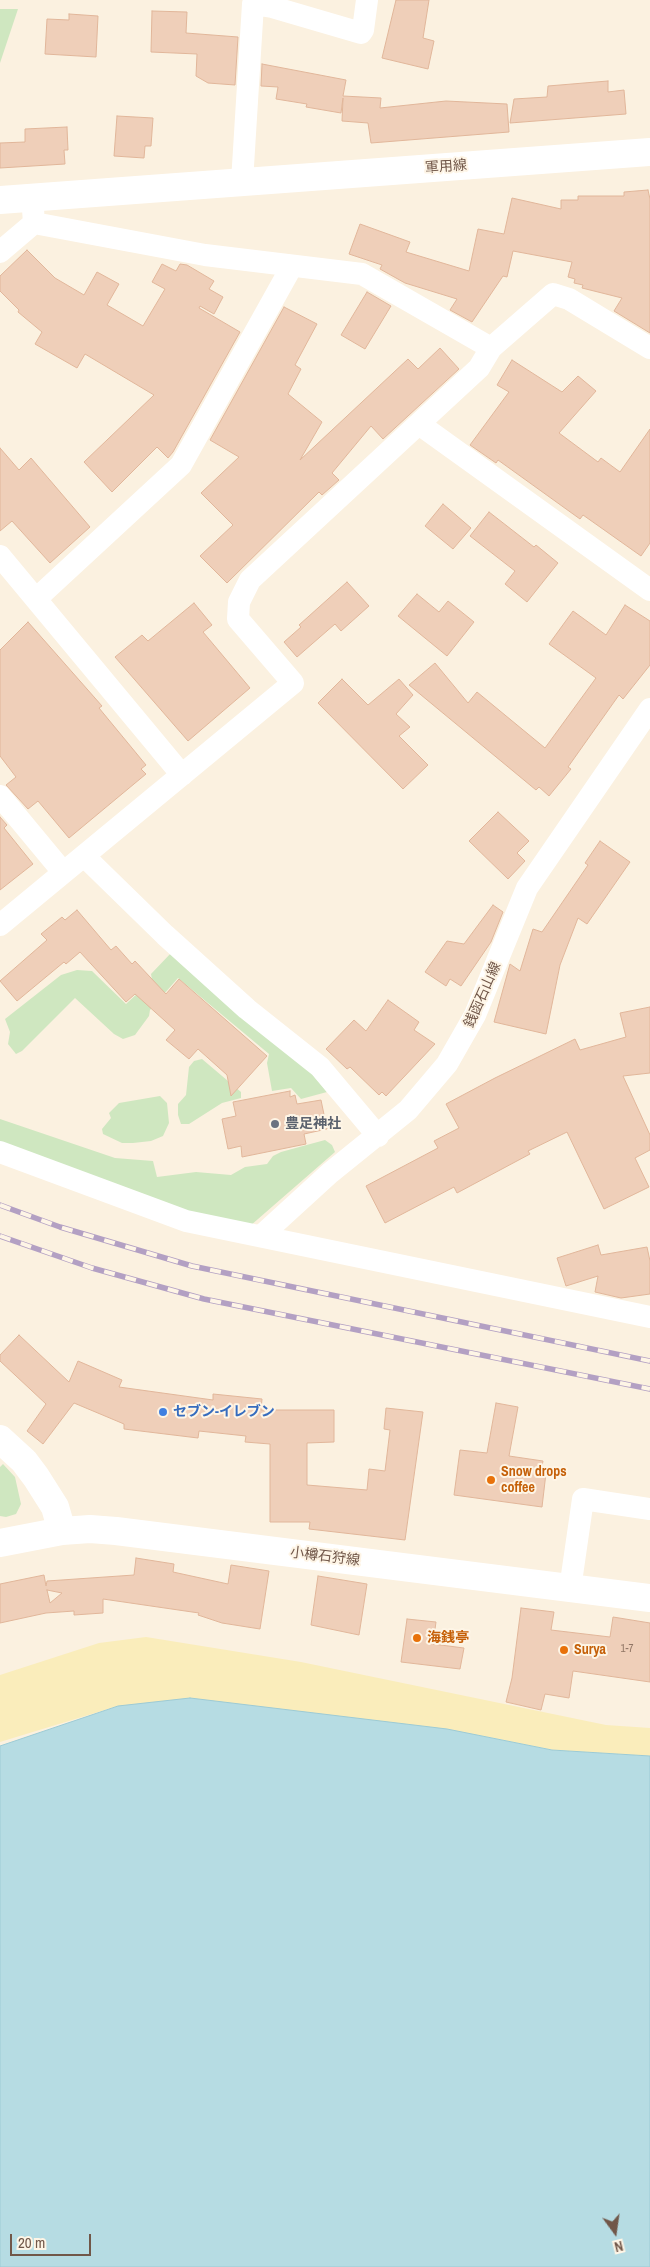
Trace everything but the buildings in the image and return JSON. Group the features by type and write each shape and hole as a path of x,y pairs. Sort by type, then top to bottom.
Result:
{"main road":[{"name":"軍用線","path":"0,200 33,210 242,182 650,152"},
{"path":"0,1439 24,1461 36,1477 54,1507 62,1532"},
{"name":"小樽石狩線","path":"0,1543 62,1532 90,1529 116,1530 650,1598"}],"street":[{"path":"242,182 254,4 272,7 361,33 367,0"},
{"path":"0,252 33,210 205,255 362,274 491,348"},
{"path":"36,599 182,465 292,266"},
{"path":"0,925 293,682 238,619 239,602 250,580 480,368 491,348 552,294 569,299 650,348"},
{"path":"419,424 650,590"},
{"path":"0,556 182,775"},
{"name":"銭函石山線","path":"261,1236 330,1173 378,1136 419,1098 461,1042 475,1015 527,888 650,709"},
{"path":"0,796 63,872"},
{"path":"84,856 165,935 248,1009 320,1067 378,1136"},
{"path":"0,1152 186,1220 650,1317"},
{"path":"570,1589 583,1499 650,1509"}],"green space":[{"path":"0,9 18,9 0,63"},
{"path":"171,953 309,1070 327,1092 301,1099 291,1088 272,1091 267,1063 269,1054 178,978 150,1010 149,1016 135,1035 123,1039 114,1034 75,998 22,1051 16,1054 8,1044 10,1032 5,1019 61,975 77,970 92,971 126,1004 152,980 151,974"},
{"path":"202,1059 241,1092 241,1098 222,1103 189,1124 181,1124 178,1115 178,1104 186,1095 189,1067 194,1061"},
{"path":"160,1096 167,1103 169,1123 163,1136 151,1141 122,1143 103,1134 102,1129 111,1118 109,1113 119,1103"},
{"path":"0,1119 115,1158 153,1161 157,1177 196,1172 231,1175 245,1167 267,1164 273,1156 281,1152 325,1140 332,1145 335,1152 250,1226 187,1213 0,1144"},
{"path":"3,1464 15,1477 21,1504 16,1514 6,1517 0,1516 0,1467"}],"sand":[{"path":"146,1637 301,1662 606,1725 650,1728 650,1756 552,1750 482,1736 118,1706 0,1742 0,1675 99,1643"}],"water":[{"path":"190,1698 447,1729 552,1750 650,1756 650,2267 0,2267 0,1746 118,1706"}],"railway":[{"path":"0,1205 60,1227 192,1266 650,1361"},
{"path":"0,1236 92,1268 204,1299 650,1389"}],"place":[{"name":"豊足神社","path":"275,1124"},
{"name":"セブン-イレブン","path":"163,1412"},
{"name":"Snow drops coffee","path":"491,1480"},
{"name":"海銭亭","path":"417,1638"},
{"name":"Surya","path":"564,1650"}]}
